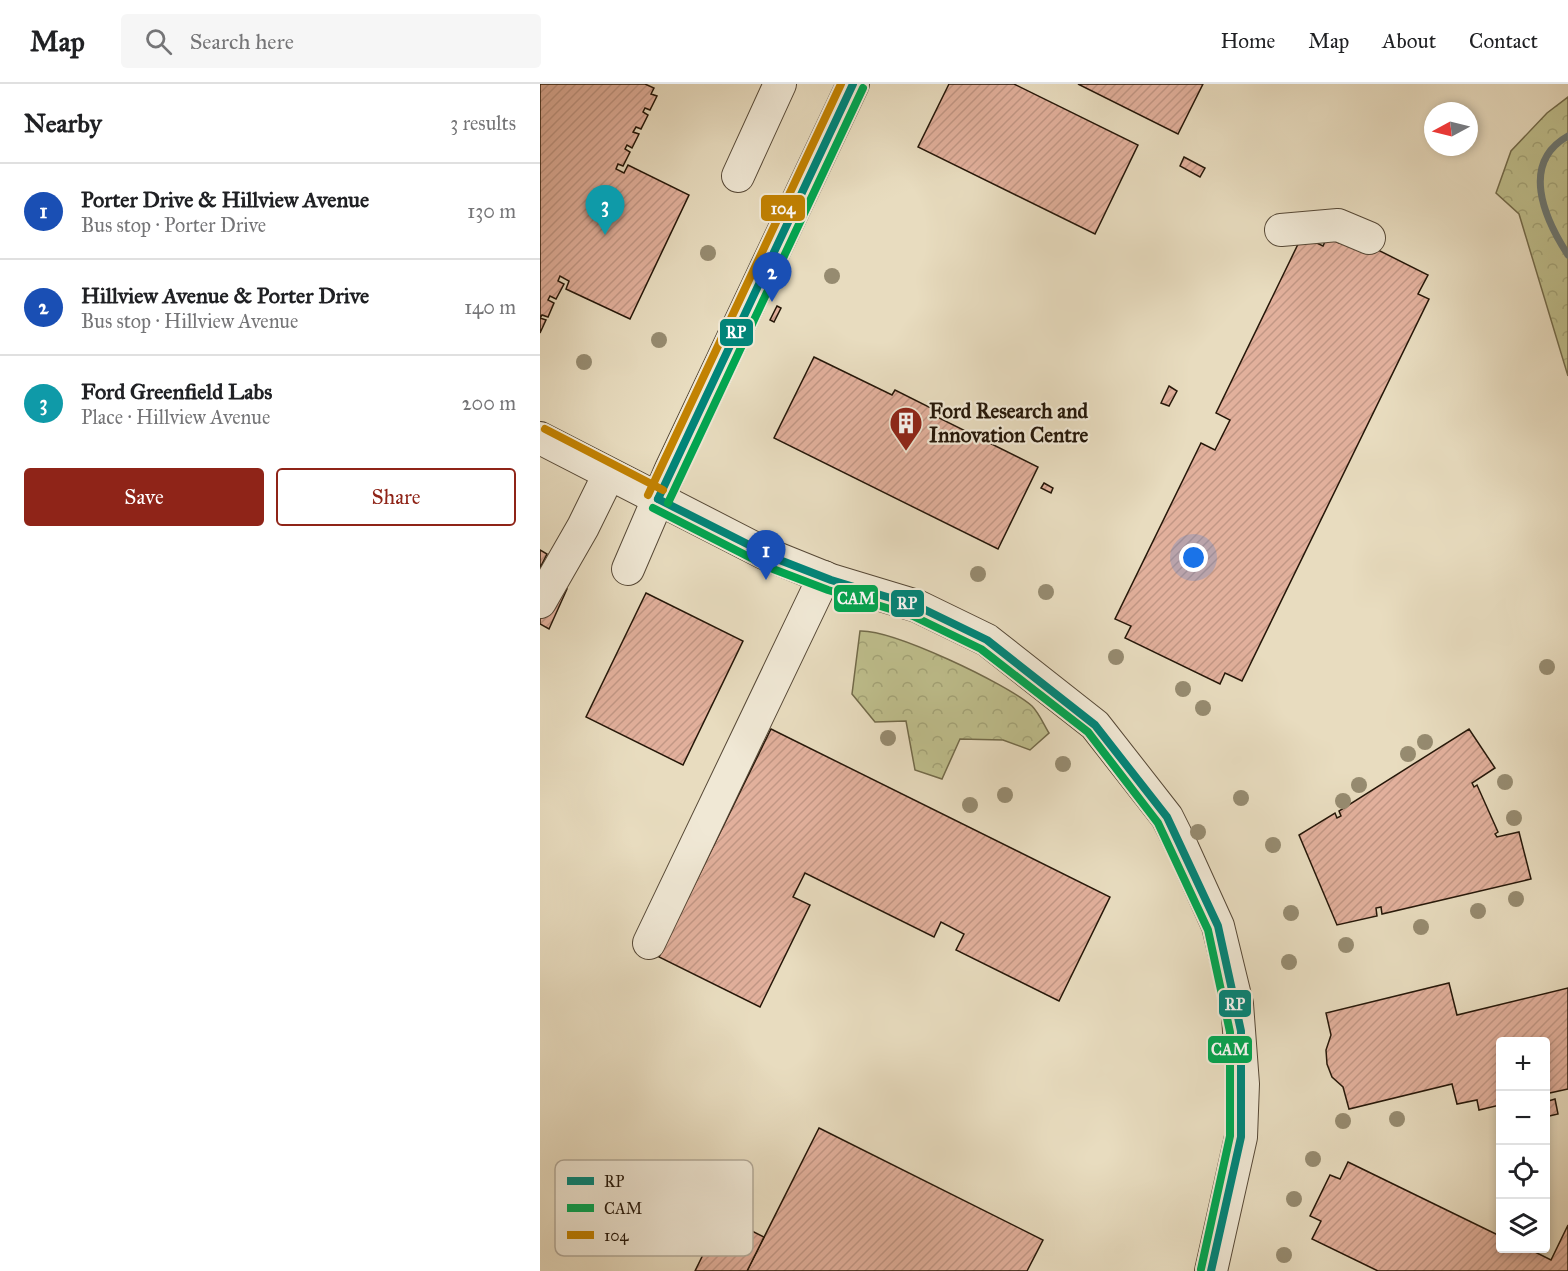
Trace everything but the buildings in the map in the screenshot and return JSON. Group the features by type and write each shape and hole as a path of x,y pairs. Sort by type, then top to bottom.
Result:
{"street":[{"path":"738,176 780,84"},
{"path":"628,569 658,500 853,84"},
{"path":"1281,230 1338,225 1369,238"},
{"path":"540,438 764,553 825,577 916,606 987,640 1095,725 1167,817 1218,926 1241,1031 1241,1137 1211,1271"},
{"path":"540,602 583,527 609,474"},
{"path":"649,943 825,577"}],"green space":[{"path":"1568,97 1568,376 1519,214 1496,193 1511,151 1547,113"},
{"path":"860,631 876,633 922,648 999,684 1032,706 1049,733 1030,750 1003,740 960,739 942,779 915,770 906,721 875,722 852,694"}],"waterway":[{"path":"1568,136 1553,147 1544,161 1541,176 1541,192 1545,208 1551,225 1568,255"}],"transit line":[{"name":"104","path":"648,495 841,84"},
{"name":"RP","path":"658,499 853,84"},
{"name":"CAM","path":"668,503 863,88"},
{"name":"104","path":"545,429 663,490"},
{"name":"RP","path":"658,499 777,559 831,580 917,606 987,640 1095,725 1167,817 1218,926 1241,1031 1241,1137 1211,1271"},
{"name":"CAM","path":"653,508 773,569 828,590 913,616 981,649 1088,732 1158,823 1208,930 1230,1032 1230,1136 1201,1269"}],"place":[{"name":"Ford Greenfield Labs","path":"605,235"},
{"name":"Hillview Avenue & Porter Drive","path":"772,302"},
{"name":"Ford Research and Innovation Centre","path":"906,452"},
{"name":"Porter Drive & Hillview Avenue","path":"766,580"}]}
